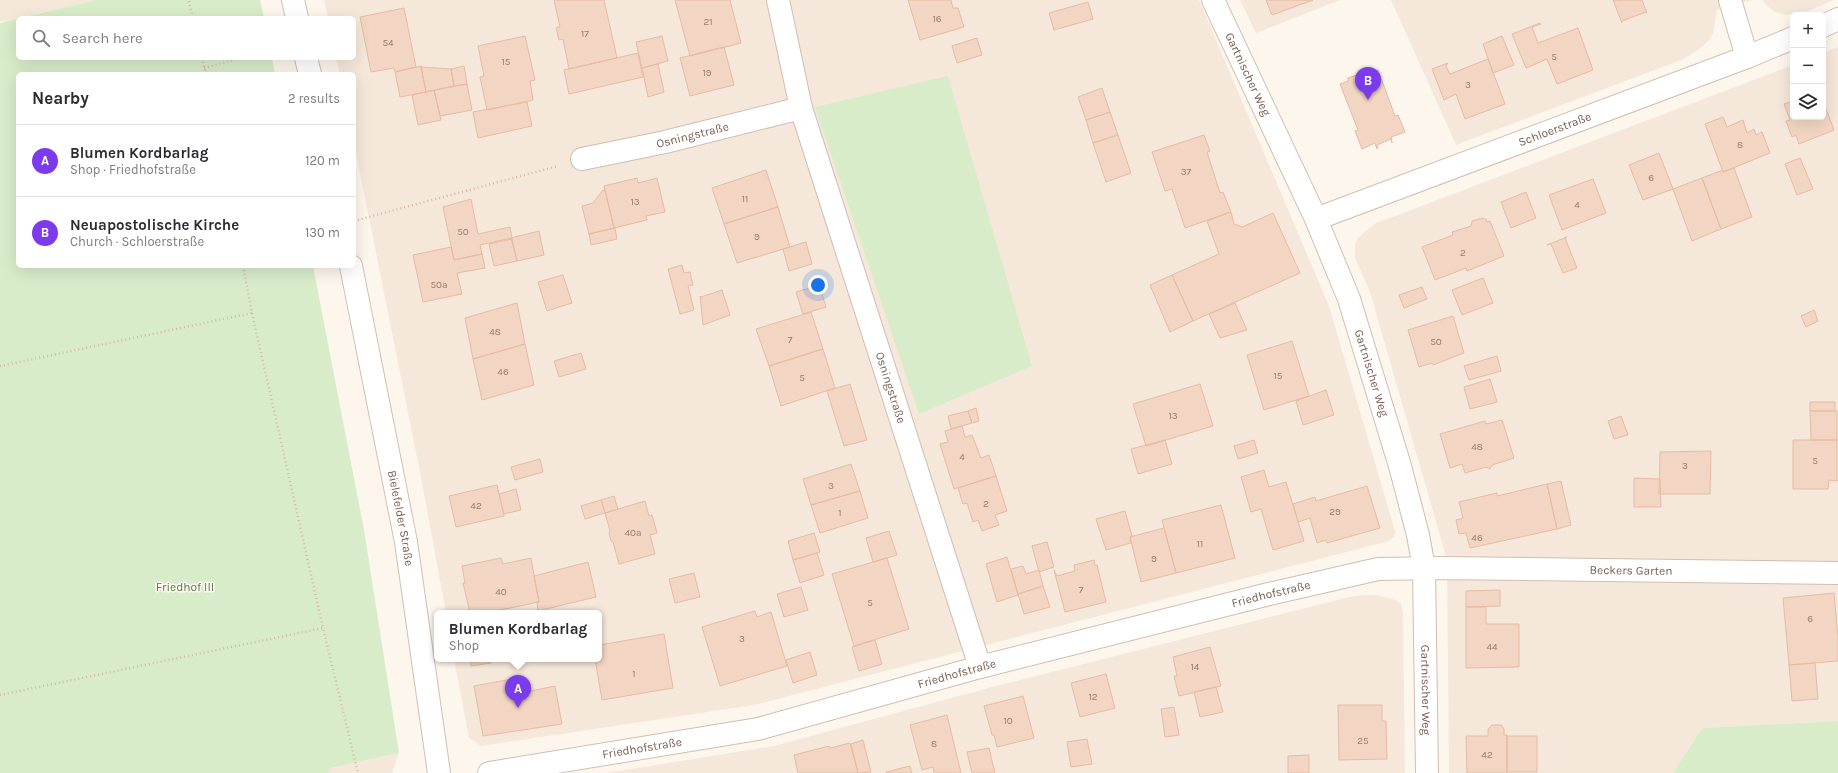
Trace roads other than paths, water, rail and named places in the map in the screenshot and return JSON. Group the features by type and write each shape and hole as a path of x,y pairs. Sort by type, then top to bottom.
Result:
{"street":[{"path":"293,0 297,16"},
{"name":"Osningstraße","path":"778,0 801,108 980,667"},
{"name":"Gartnischer Weg","path":"1213,0 1316,219 1349,299 1400,466 1418,535 1424,568 1427,773"},
{"path":"1730,0 1747,57"},
{"path":"1826,25 1838,19"},
{"name":"Schloerstraße","path":"1316,219 1747,57 1790,39"},
{"path":"306,60 310,72"},
{"name":"Osningstraße","path":"582,159 666,142 801,108"},
{"name":"Bielefelder Straße","path":"351,268 406,542 439,773"},
{"name":"Friedhofstraße","path":"489,773 758,729 980,667 1269,594 1378,569 1424,568"},
{"name":"Beckers Garten","path":"1424,568 1838,573"}],"place":[{"name":"Neuapostolische Kirche","path":"1368,100"},
{"name":"Blumen Kordbarlag","path":"518,708"}],"park label":[{"name":"Friedhof III","path":"185,587"}]}
